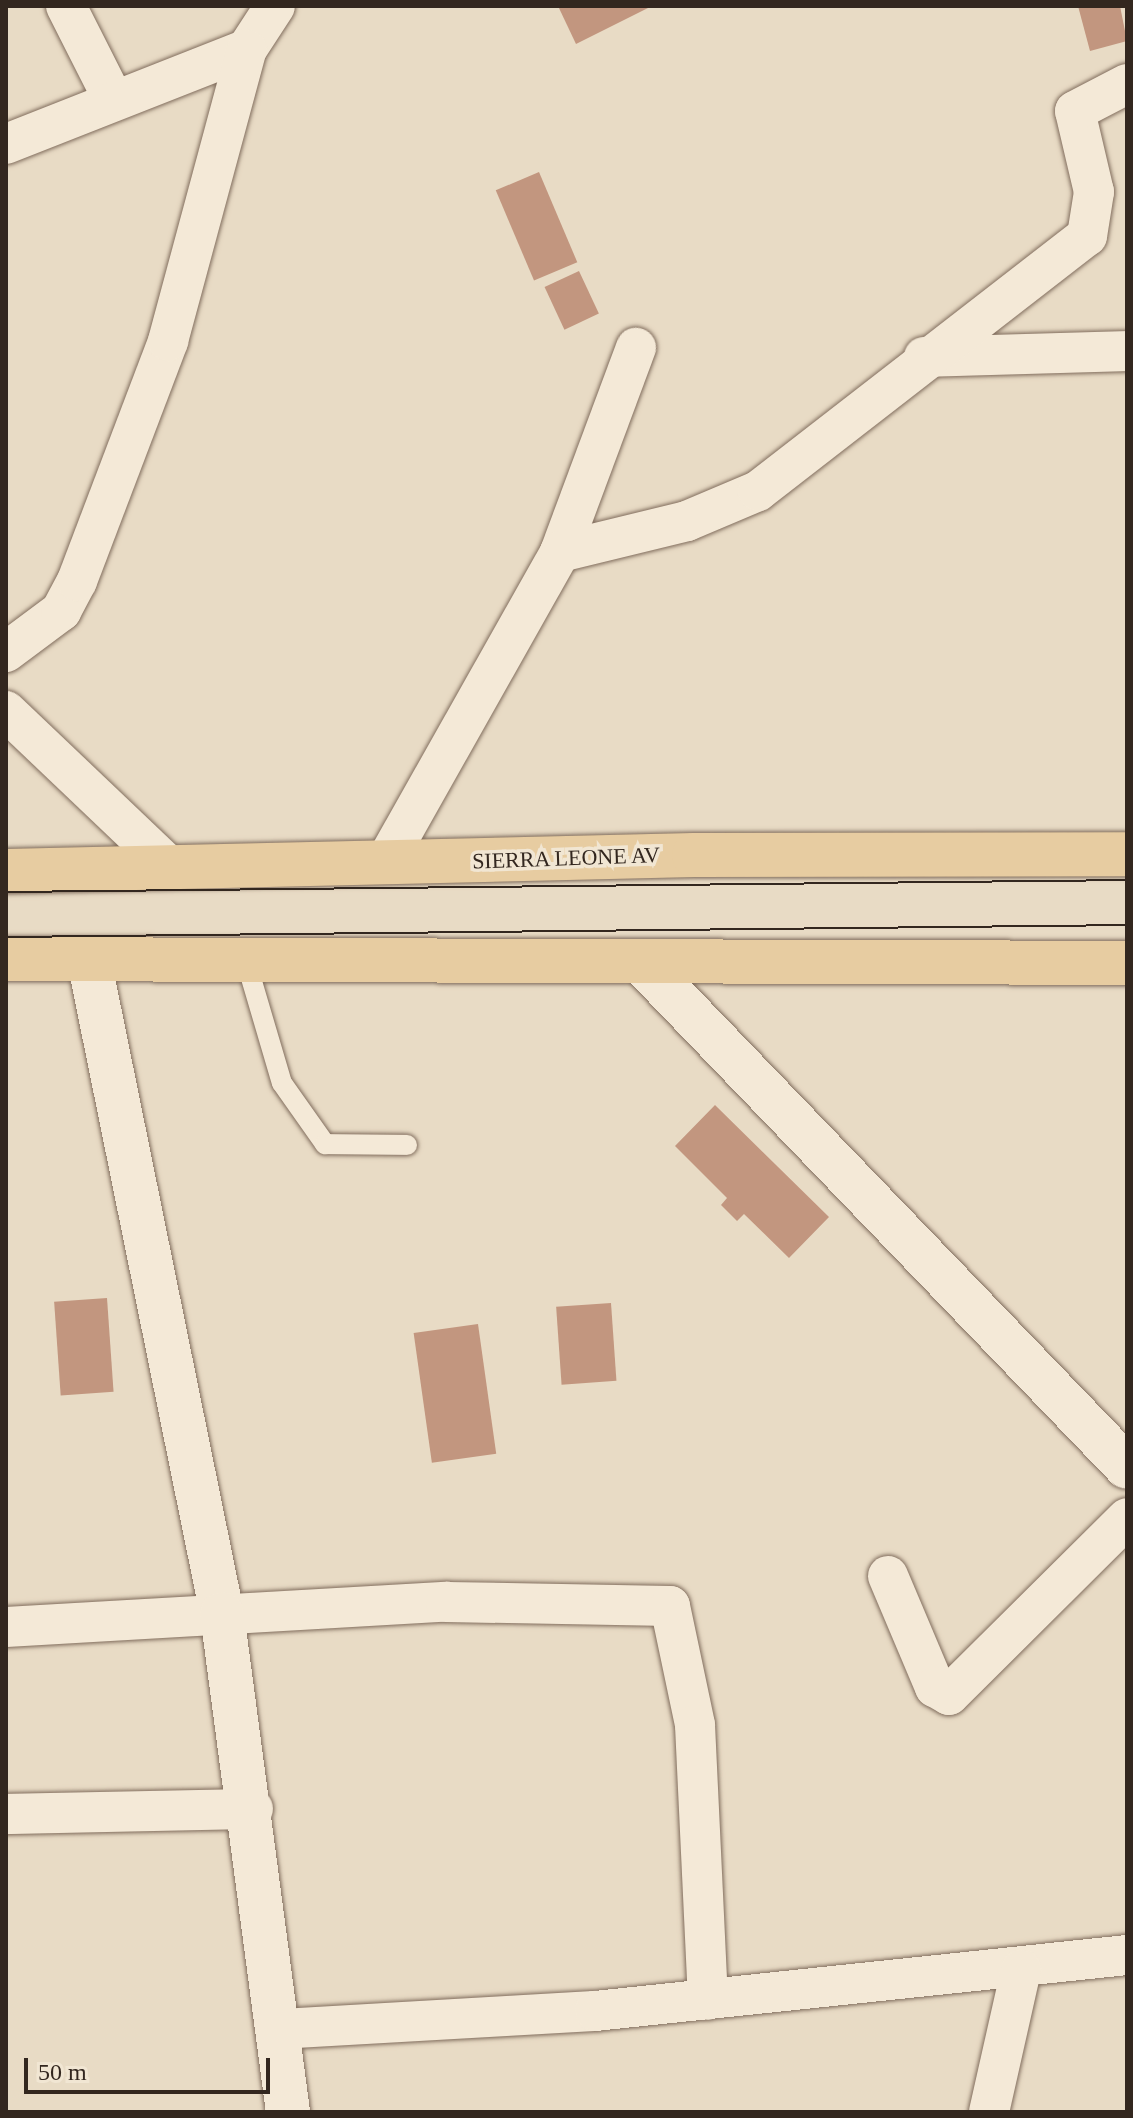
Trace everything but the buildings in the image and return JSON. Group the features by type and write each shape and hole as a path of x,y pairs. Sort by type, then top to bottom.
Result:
{"main road":[{"name":"SIERRA LEONE AV","path":"6,871 1127,854"},
{"path":"6,959 1127,963"}],"street":[{"path":"66,6 113,99"},
{"path":"6,652 61,611 77,581 168,341 247,49 275,6"},
{"path":"6,144 113,99 247,49"},
{"path":"560,552 687,521 758,491 924,357 1087,236 1094,192 1075,111 1127,84"},
{"path":"385,863 560,552 636,348"},
{"path":"924,357 1127,351"},
{"path":"6,711 171,868"},
{"path":"89,960 222,1614 253,1809 288,2112"},
{"path":"642,963 1127,1467"},
{"path":"888,1576 935,1687 949,1695 1127,1518"},
{"path":"6,1627 446,1602 670,1606 695,1725 708,2000"},
{"path":"6,1814 253,1809"},
{"path":"280,2029 708,2000 1021,1970 1127,1955"},
{"path":"989,2112 1021,1970"}],"lane":[{"path":"246,961 282,1083 325,1144 407,1145"}],"tram line":[{"path":"6,892 1127,880"},
{"path":"6,937 1127,925"}]}
